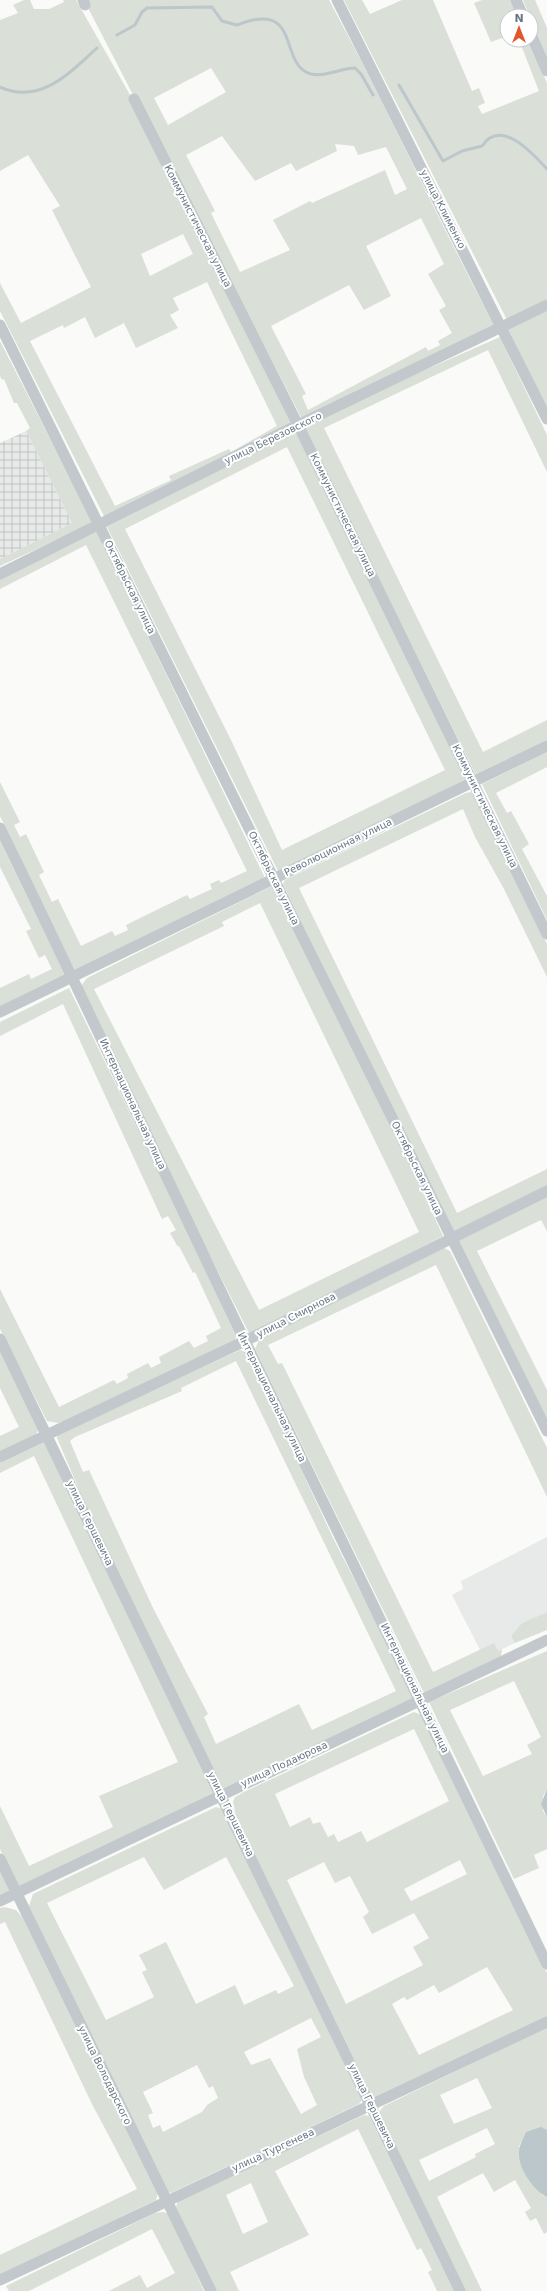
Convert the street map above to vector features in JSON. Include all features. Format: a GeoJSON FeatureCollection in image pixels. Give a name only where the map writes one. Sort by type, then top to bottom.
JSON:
{"type":"FeatureCollection","features":[{"type":"Feature","properties":{"kind":"street","name":"улица Клименко"},"geometry":{"type":"LineString","coordinates":[[337,0],[547,419]]}},
{"type":"Feature","properties":{"kind":"street"},"geometry":{"type":"LineString","coordinates":[[537,48],[547,71]]}},
{"type":"Feature","properties":{"kind":"street","name":"Коммунистическая улица"},"geometry":{"type":"LineString","coordinates":[[134,99],[298,425],[474,782],[547,934]]}},
{"type":"Feature","properties":{"kind":"street","name":"улица Березовского"},"geometry":{"type":"LineString","coordinates":[[0,574],[298,425],[547,305]]}},
{"type":"Feature","properties":{"kind":"street","name":"Октябрьская улица"},"geometry":{"type":"LineString","coordinates":[[0,325],[547,1431]]}},
{"type":"Feature","properties":{"kind":"street","name":"Революционная улица"},"geometry":{"type":"LineString","coordinates":[[0,1012],[547,746]]}},
{"type":"Feature","properties":{"kind":"street","name":"Интернациональная улица"},"geometry":{"type":"LineString","coordinates":[[0,828],[73,976],[245,1341],[421,1700],[547,1964]]}},
{"type":"Feature","properties":{"kind":"street","name":"улица Смирнова"},"geometry":{"type":"LineString","coordinates":[[0,1457],[245,1341],[547,1191]]}},
{"type":"Feature","properties":{"kind":"street","name":"улица Гершевича"},"geometry":{"type":"LineString","coordinates":[[0,1339],[371,2104],[460,2291]]}},
{"type":"Feature","properties":{"kind":"street","name":"улица Подаюрова"},"geometry":{"type":"LineString","coordinates":[[0,1902],[221,1794],[547,1640]]}},
{"type":"Feature","properties":{"kind":"street","name":"улица Володарского"},"geometry":{"type":"LineString","coordinates":[[0,1859],[166,2200],[212,2291]]}},
{"type":"Feature","properties":{"kind":"street","name":"улица Тургенева"},"geometry":{"type":"LineString","coordinates":[[0,2280],[166,2200],[547,2022]]}},
{"type":"Feature","properties":{"kind":"shaded area"},"geometry":{"type":"Polygon","coordinates":[[[24,0],[30,0],[34,9],[49,9],[64,2],[63,0],[76,0],[162,151],[84,0],[329,0],[494,325],[302,419],[170,164],[293,424],[105,518],[0,311],[0,283],[21,323],[91,287],[52,210],[60,206],[28,155],[0,171],[0,20],[18,13],[13,5],[24,0]],[[211,68],[154,98],[168,125],[226,92],[211,68]],[[222,136],[186,155],[215,211],[211,213],[240,272],[290,250],[273,220],[310,201],[312,203],[385,170],[395,195],[407,189],[386,147],[358,155],[354,146],[335,144],[337,151],[296,171],[291,163],[255,181],[222,136]],[[421,218],[366,246],[391,296],[364,310],[349,285],[271,326],[306,394],[302,396],[308,410],[426,347],[428,351],[440,345],[438,341],[452,333],[439,310],[446,306],[428,274],[444,264],[421,218]],[[183,234],[141,254],[150,276],[193,254],[183,234]],[[207,282],[173,298],[179,310],[170,315],[178,328],[136,348],[124,323],[95,338],[85,317],[64,328],[63,325],[30,341],[115,506],[171,480],[169,476],[229,449],[231,452],[277,426],[207,282]]]}},
{"type":"Feature","properties":{"kind":"shaded area"},"geometry":{"type":"Polygon","coordinates":[[[344,0],[362,0],[370,14],[402,0],[433,0],[472,91],[479,88],[485,103],[478,106],[482,114],[539,91],[522,48],[532,48],[547,83],[547,301],[507,320],[344,0]]]}},
{"type":"Feature","properties":{"kind":"shaded area"},"geometry":{"type":"Polygon","coordinates":[[[482,0],[511,0],[514,8],[499,8],[499,39],[491,42],[474,3],[482,0]]]}},
{"type":"Feature","properties":{"kind":"shaded area"},"geometry":{"type":"Polygon","coordinates":[[[523,0],[535,0],[538,8],[526,8],[523,0]]]}},
{"type":"Feature","properties":{"kind":"shaded area"},"geometry":{"type":"Polygon","coordinates":[[[539,9],[547,28],[547,58],[539,39],[539,9]]]}},
{"type":"Feature","properties":{"kind":"shaded area"},"geometry":{"type":"Polygon","coordinates":[[[547,308],[547,411],[508,329],[547,308]]]}},
{"type":"Feature","properties":{"kind":"shaded area"},"geometry":{"type":"Polygon","coordinates":[[[500,337],[547,435],[547,472],[488,350],[324,428],[483,752],[547,720],[547,740],[476,775],[304,428],[393,384],[500,337]]]}},
{"type":"Feature","properties":{"kind":"shaded area"},"geometry":{"type":"Polygon","coordinates":[[[0,341],[93,523],[0,566],[0,559],[72,523],[26,431],[30,428],[17,403],[14,403],[4,379],[2,380],[0,376],[0,341]]]}},
{"type":"Feature","properties":{"kind":"shaded area"},"geometry":{"type":"Polygon","coordinates":[[[26,431],[72,523],[0,559],[0,443],[26,431]]]}},
{"type":"Feature","properties":{"kind":"shaded area"},"geometry":{"type":"Polygon","coordinates":[[[292,433],[296,433],[466,779],[396,815],[278,871],[107,527],[292,433]],[[287,447],[125,529],[231,740],[282,850],[445,770],[287,447]]]}},
{"type":"Feature","properties":{"kind":"shaded area"},"geometry":{"type":"Polygon","coordinates":[[[97,532],[264,876],[263,879],[75,971],[0,816],[0,782],[20,822],[14,825],[20,837],[26,834],[44,872],[39,875],[52,902],[58,899],[81,946],[112,931],[115,936],[128,930],[126,925],[187,895],[190,899],[212,889],[210,884],[219,880],[221,883],[247,871],[86,545],[0,589],[0,579],[97,532]]]}},
{"type":"Feature","properties":{"kind":"shaded area"},"geometry":{"type":"Polygon","coordinates":[[[547,752],[547,767],[496,793],[507,813],[511,811],[529,844],[522,849],[547,896],[547,920],[482,784],[547,752]]]}},
{"type":"Feature","properties":{"kind":"shaded area"},"geometry":{"type":"Polygon","coordinates":[[[471,792],[476,797],[547,944],[547,977],[504,889],[475,837],[463,809],[299,888],[457,1213],[547,1169],[547,1188],[453,1233],[283,884],[285,880],[466,793],[471,792]]]}},
{"type":"Feature","properties":{"kind":"shaded area"},"geometry":{"type":"Polygon","coordinates":[[[0,841],[66,976],[0,1008],[0,988],[29,974],[31,979],[52,969],[45,955],[39,958],[26,931],[31,929],[0,867],[0,841]]]}},
{"type":"Feature","properties":{"kind":"shaded area"},"geometry":{"type":"Polygon","coordinates":[[[272,886],[397,1137],[443,1236],[250,1335],[129,1095],[81,986],[87,978],[272,886]],[[260,903],[222,922],[224,926],[94,989],[259,1310],[419,1232],[260,903]]]}},
{"type":"Feature","properties":{"kind":"shaded area"},"geometry":{"type":"Polygon","coordinates":[[[69,988],[237,1333],[235,1341],[58,1423],[47,1421],[0,1329],[0,1289],[59,1407],[114,1380],[117,1384],[128,1378],[127,1374],[148,1363],[151,1368],[161,1363],[159,1357],[189,1341],[194,1348],[208,1341],[206,1336],[221,1328],[195,1272],[193,1273],[179,1246],[178,1247],[170,1233],[176,1230],[168,1216],[162,1219],[63,1004],[0,1036],[0,1022],[69,988]]]}},
{"type":"Feature","properties":{"kind":"shaded area"},"geometry":{"type":"Polygon","coordinates":[[[547,1196],[547,1231],[541,1220],[477,1251],[547,1390],[547,1422],[456,1239],[547,1196]]]}},
{"type":"Feature","properties":{"kind":"shaded area"},"geometry":{"type":"Polygon","coordinates":[[[442,1247],[450,1251],[547,1448],[547,1497],[436,1265],[268,1345],[278,1364],[282,1363],[433,1672],[494,1643],[498,1651],[502,1649],[501,1656],[424,1693],[255,1349],[259,1340],[442,1247]]]}},
{"type":"Feature","properties":{"kind":"shaded area"},"geometry":{"type":"Polygon","coordinates":[[[0,1347],[39,1429],[34,1437],[0,1453],[0,1436],[19,1427],[0,1388],[0,1347]]]}},
{"type":"Feature","properties":{"kind":"shaded area"},"geometry":{"type":"Polygon","coordinates":[[[240,1350],[247,1353],[333,1538],[415,1698],[224,1788],[221,1786],[84,1501],[57,1438],[58,1434],[240,1350]],[[236,1361],[181,1388],[182,1391],[75,1437],[70,1441],[83,1472],[89,1470],[154,1610],[208,1714],[204,1717],[216,1744],[299,1704],[312,1730],[396,1691],[236,1361]]]}},
{"type":"Feature","properties":{"kind":"shaded area"},"geometry":{"type":"Polygon","coordinates":[[[45,1442],[214,1793],[211,1796],[18,1888],[0,1849],[0,1806],[29,1866],[113,1827],[99,1796],[178,1762],[34,1456],[0,1473],[0,1463],[45,1442]]]}},
{"type":"Feature","properties":{"kind":"shaded area"},"geometry":{"type":"Polygon","coordinates":[[[547,1537],[547,1612],[522,1623],[511,1636],[515,1643],[498,1651],[494,1644],[480,1650],[452,1595],[463,1589],[461,1581],[547,1537]]]}},
{"type":"Feature","properties":{"kind":"shaded area"},"geometry":{"type":"Polygon","coordinates":[[[547,1612],[547,1630],[515,1643],[511,1636],[522,1623],[547,1612]]]}},
{"type":"Feature","properties":{"kind":"shaded area"},"geometry":{"type":"Polygon","coordinates":[[[547,1651],[547,1789],[543,1796],[543,1811],[547,1817],[547,1849],[534,1855],[539,1868],[514,1879],[429,1702],[547,1651]],[[514,1681],[450,1710],[483,1776],[532,1754],[527,1745],[541,1737],[514,1681]]]}},
{"type":"Feature","properties":{"kind":"shaded area"},"geometry":{"type":"Polygon","coordinates":[[[414,1712],[424,1716],[547,1973],[547,2017],[373,2098],[236,1815],[233,1802],[235,1797],[414,1712]],[[414,1729],[275,1794],[290,1827],[310,1817],[313,1824],[320,1822],[328,1837],[334,1834],[338,1842],[361,1831],[367,1842],[449,1801],[414,1729]],[[460,1860],[404,1889],[411,1901],[467,1874],[460,1860]],[[324,1862],[287,1880],[346,2004],[423,1965],[413,1947],[429,1938],[414,1913],[372,1934],[363,1917],[369,1912],[350,1876],[335,1883],[324,1862]],[[487,1967],[439,1993],[434,1985],[407,2000],[404,1997],[392,2004],[419,2055],[513,2010],[487,1967]]]}},
{"type":"Feature","properties":{"kind":"shaded area"},"geometry":{"type":"Polygon","coordinates":[[[547,1789],[547,1817],[541,1804],[547,1789]]]}},
{"type":"Feature","properties":{"kind":"shaded area"},"geometry":{"type":"Polygon","coordinates":[[[216,1807],[222,1809],[362,2100],[359,2104],[171,2193],[168,2192],[29,1906],[33,1894],[216,1807]],[[144,1857],[47,1903],[106,2020],[154,1997],[142,1972],[147,1970],[139,1955],[166,1942],[196,2004],[235,1985],[244,2005],[276,1990],[278,1994],[294,1986],[226,1857],[164,1890],[144,1857]],[[311,2018],[244,2052],[251,2065],[270,2058],[301,2114],[317,2105],[304,2077],[297,2049],[321,2037],[311,2018]],[[197,2065],[143,2092],[153,2113],[148,2115],[153,2128],[160,2125],[163,2132],[202,2112],[207,2105],[218,2098],[213,2086],[209,2088],[197,2065]]]}},
{"type":"Feature","properties":{"kind":"shaded area"},"geometry":{"type":"Polygon","coordinates":[[[0,1869],[11,1891],[0,1897],[0,1869]]]}},
{"type":"Feature","properties":{"kind":"shaded area"},"geometry":{"type":"Polygon","coordinates":[[[5,1907],[16,1910],[22,1917],[158,2193],[156,2200],[0,2275],[0,2255],[137,2189],[92,2104],[5,1922],[0,1924],[0,1908],[5,1907]]]}},
{"type":"Feature","properties":{"kind":"shaded area"},"geometry":{"type":"Polygon","coordinates":[[[547,2027],[547,2130],[526,2132],[519,2146],[542,2195],[547,2197],[547,2232],[544,2234],[536,2218],[530,2221],[525,2212],[531,2208],[515,2180],[494,2192],[483,2173],[437,2197],[482,2291],[463,2291],[379,2112],[384,2106],[547,2027]],[[477,2078],[440,2095],[454,2124],[492,2108],[477,2078]],[[487,2128],[419,2160],[429,2181],[476,2157],[475,2154],[495,2144],[487,2128]]]}},
{"type":"Feature","properties":{"kind":"shaded area"},"geometry":{"type":"Polygon","coordinates":[[[364,2115],[369,2116],[454,2291],[437,2291],[428,2272],[432,2270],[421,2248],[417,2250],[358,2129],[275,2171],[309,2235],[230,2272],[239,2291],[214,2291],[176,2207],[178,2201],[364,2115]],[[251,2183],[226,2195],[243,2234],[268,2222],[251,2183]]]}},
{"type":"Feature","properties":{"kind":"shaded area"},"geometry":{"type":"Polygon","coordinates":[[[541,2127],[547,2130],[547,2197],[537,2190],[532,2184],[524,2172],[519,2159],[521,2142],[526,2132],[541,2127]]]}},
{"type":"Feature","properties":{"kind":"shaded area"},"geometry":{"type":"Polygon","coordinates":[[[163,2212],[169,2214],[204,2291],[109,2291],[140,2275],[147,2288],[175,2273],[152,2229],[29,2291],[9,2291],[6,2286],[155,2213],[163,2212]]]}},
{"type":"Feature","properties":{"kind":"waterway"},"geometry":{"type":"LineString","coordinates":[[117,35],[135,25],[142,12],[147,8],[212,7],[222,21],[237,25],[257,19],[270,20],[279,25],[285,34],[298,65],[306,72],[317,75],[355,68],[361,74],[373,95]]}},
{"type":"Feature","properties":{"kind":"waterway"},"geometry":{"type":"LineString","coordinates":[[0,87],[15,92],[29,92],[41,89],[53,84],[65,76],[97,48]]}},
{"type":"Feature","properties":{"kind":"waterway"},"geometry":{"type":"LineString","coordinates":[[399,85],[443,161],[462,151],[482,146],[490,138],[498,135],[507,137],[525,147],[547,169]]}}]}
